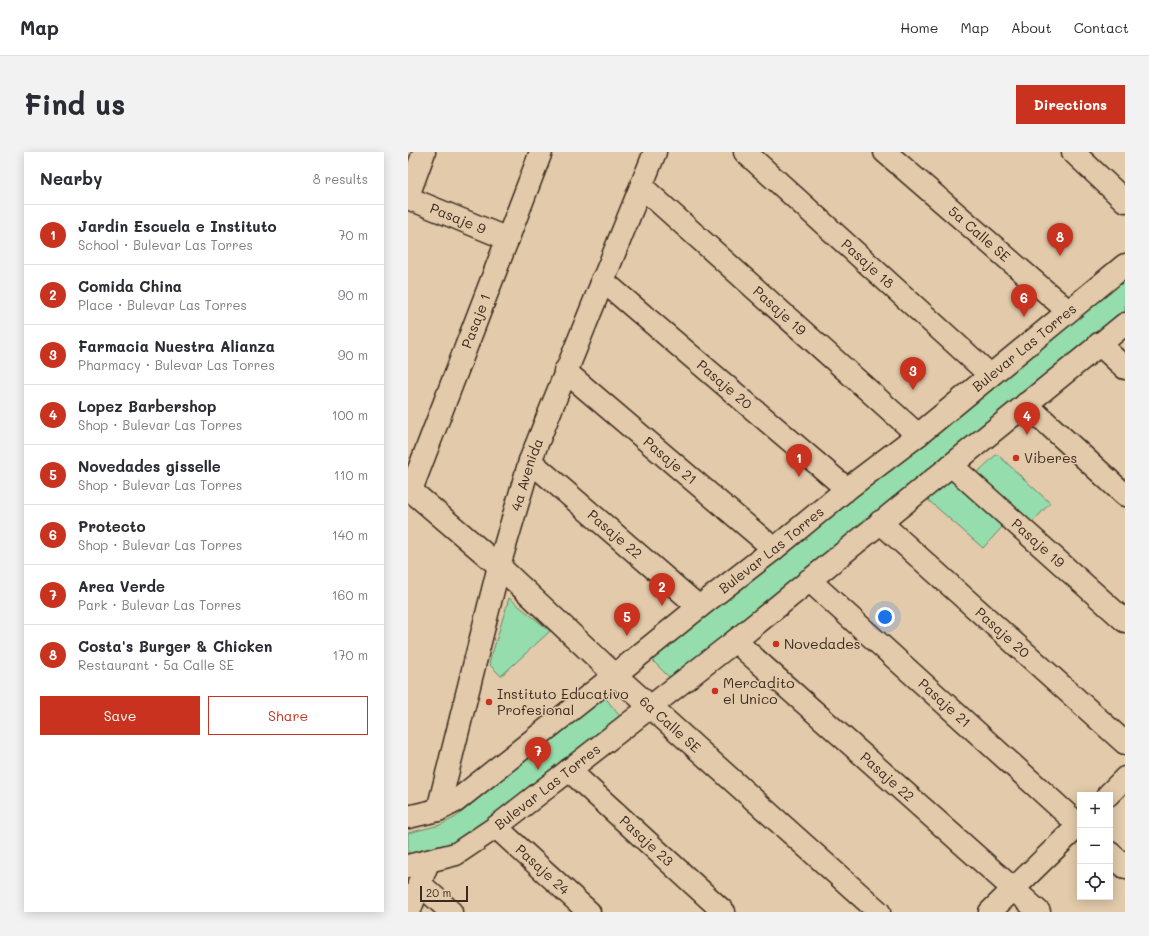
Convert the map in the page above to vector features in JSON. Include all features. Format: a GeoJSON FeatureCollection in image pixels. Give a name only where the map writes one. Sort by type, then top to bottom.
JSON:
{"type":"FeatureCollection","features":[{"type":"Feature","properties":{"kind":"street"},"geometry":{"type":"LineString","coordinates":[[408,197],[424,152]]}},
{"type":"Feature","properties":{"kind":"street","name":"Pasaje 1"},"geometry":{"type":"LineString","coordinates":[[411,494],[541,152]]}},
{"type":"Feature","properties":{"kind":"street","name":"4a Avenida"},"geometry":{"type":"LineString","coordinates":[[438,810],[499,566],[530,461],[565,371],[642,187],[655,152]]}},
{"type":"Feature","properties":{"kind":"street","name":"Pasaje 18"},"geometry":{"type":"LineString","coordinates":[[745,152],[990,375]]}},
{"type":"Feature","properties":{"kind":"street"},"geometry":{"type":"LineString","coordinates":[[1073,152],[1125,201]]}},
{"type":"Feature","properties":{"kind":"street","name":"5a Calle SE"},"geometry":{"type":"LineString","coordinates":[[890,154],[1068,311]]}},
{"type":"Feature","properties":{"kind":"street","name":"Pasaje 19"},"geometry":{"type":"LineString","coordinates":[[642,187],[918,436]]}},
{"type":"Feature","properties":{"kind":"street","name":"Pasaje 9"},"geometry":{"type":"LineString","coordinates":[[408,197],[508,239]]}},
{"type":"Feature","properties":{"kind":"street","name":"Bulevar Las Torres"},"geometry":{"type":"LineString","coordinates":[[408,817],[438,810],[456,801],[774,549],[847,489],[918,436],[1125,265]]}},
{"type":"Feature","properties":{"kind":"street","name":"Pasaje 20"},"geometry":{"type":"LineString","coordinates":[[602,280],[847,489]]}},
{"type":"Feature","properties":{"kind":"street","name":"Bulevar Las Torres"},"geometry":{"type":"LineString","coordinates":[[418,870],[456,854],[496,827],[735,641],[1125,324]]}},
{"type":"Feature","properties":{"kind":"street"},"geometry":{"type":"LineString","coordinates":[[1099,344],[1125,368]]}},
{"type":"Feature","properties":{"kind":"street","name":"Pasaje 21"},"geometry":{"type":"LineString","coordinates":[[565,371],[774,549]]}},
{"type":"Feature","properties":{"kind":"street"},"geometry":{"type":"LineString","coordinates":[[1026,404],[1125,495]]}},
{"type":"Feature","properties":{"kind":"street","name":"Pasaje 22"},"geometry":{"type":"LineString","coordinates":[[530,461],[699,607]]}},
{"type":"Feature","properties":{"kind":"street","name":"Pasaje 19"},"geometry":{"type":"LineString","coordinates":[[951,465],[1125,621]]}},
{"type":"Feature","properties":{"kind":"street","name":"6a Calle SE"},"geometry":{"type":"LineString","coordinates":[[411,494],[499,566],[615,675],[879,912]]}},
{"type":"Feature","properties":{"kind":"street","name":"Pasaje 20"},"geometry":{"type":"LineString","coordinates":[[880,522],[1125,743]]}},
{"type":"Feature","properties":{"kind":"street","name":"Pasaje 21"},"geometry":{"type":"LineString","coordinates":[[809,580],[1077,822]]}},
{"type":"Feature","properties":{"kind":"street","name":"Pasaje 22"},"geometry":{"type":"LineString","coordinates":[[735,641],[1039,912]]}},
{"type":"Feature","properties":{"kind":"street","name":"Pasaje 23"},"geometry":{"type":"LineString","coordinates":[[569,770],[724,912]]}},
{"type":"Feature","properties":{"kind":"street"},"geometry":{"type":"LineString","coordinates":[[1111,792],[1125,778]]}},
{"type":"Feature","properties":{"kind":"street","name":"Pasaje 24"},"geometry":{"type":"LineString","coordinates":[[496,827],[589,912]]}},
{"type":"Feature","properties":{"kind":"street"},"geometry":{"type":"LineString","coordinates":[[990,912],[1077,828]]}},
{"type":"Feature","properties":{"kind":"street"},"geometry":{"type":"LineString","coordinates":[[1113,856],[1125,867]]}},
{"type":"Feature","properties":{"kind":"street"},"geometry":{"type":"LineString","coordinates":[[409,912],[418,870]]}},
{"type":"Feature","properties":{"kind":"street"},"geometry":{"type":"LineString","coordinates":[[418,870],[451,912]]}},
{"type":"Feature","properties":{"kind":"green space"},"geometry":{"type":"Polygon","coordinates":[[[1125,277],[1125,312],[670,678],[652,660],[1125,277]]]}},
{"type":"Feature","properties":{"kind":"green space"},"geometry":{"type":"Polygon","coordinates":[[[997,454],[1050,503],[1028,527],[1014,514],[983,548],[927,499],[952,471],[966,483],[997,454]]]}},
{"type":"Feature","properties":{"kind":"green space"},"geometry":{"type":"Polygon","coordinates":[[[509,598],[550,631],[501,676],[489,664],[509,598]]]}},
{"type":"Feature","properties":{"kind":"green space"},"geometry":{"type":"Polygon","coordinates":[[[604,696],[625,723],[456,844],[408,856],[408,833],[440,825],[456,817],[604,696]]]}},
{"type":"Feature","properties":{"kind":"place","name":"Costa's Burger & Chicken"},"geometry":{"type":"Point","coordinates":[1060,256]}},
{"type":"Feature","properties":{"kind":"place","name":"Protecto"},"geometry":{"type":"Point","coordinates":[1024,317]}},
{"type":"Feature","properties":{"kind":"place","name":"Farmacia Nuestra Alianza"},"geometry":{"type":"Point","coordinates":[913,390]}},
{"type":"Feature","properties":{"kind":"place","name":"Lopez Barbershop"},"geometry":{"type":"Point","coordinates":[1027,435]}},
{"type":"Feature","properties":{"kind":"place","name":"Viberes"},"geometry":{"type":"Point","coordinates":[1016,458]}},
{"type":"Feature","properties":{"kind":"place","name":"Jardin Escuela e Instituto"},"geometry":{"type":"Point","coordinates":[799,477]}},
{"type":"Feature","properties":{"kind":"place","name":"Comida China"},"geometry":{"type":"Point","coordinates":[662,606]}},
{"type":"Feature","properties":{"kind":"place","name":"Novedades gisselle"},"geometry":{"type":"Point","coordinates":[627,636]}},
{"type":"Feature","properties":{"kind":"place","name":"Novedades"},"geometry":{"type":"Point","coordinates":[776,644]}},
{"type":"Feature","properties":{"kind":"place","name":"Mercadito el Unico"},"geometry":{"type":"Point","coordinates":[715,691]}},
{"type":"Feature","properties":{"kind":"place","name":"Instituto Educativo Profesional"},"geometry":{"type":"Point","coordinates":[489,702]}},
{"type":"Feature","properties":{"kind":"place","name":"Area Verde"},"geometry":{"type":"Point","coordinates":[538,770]}}]}
